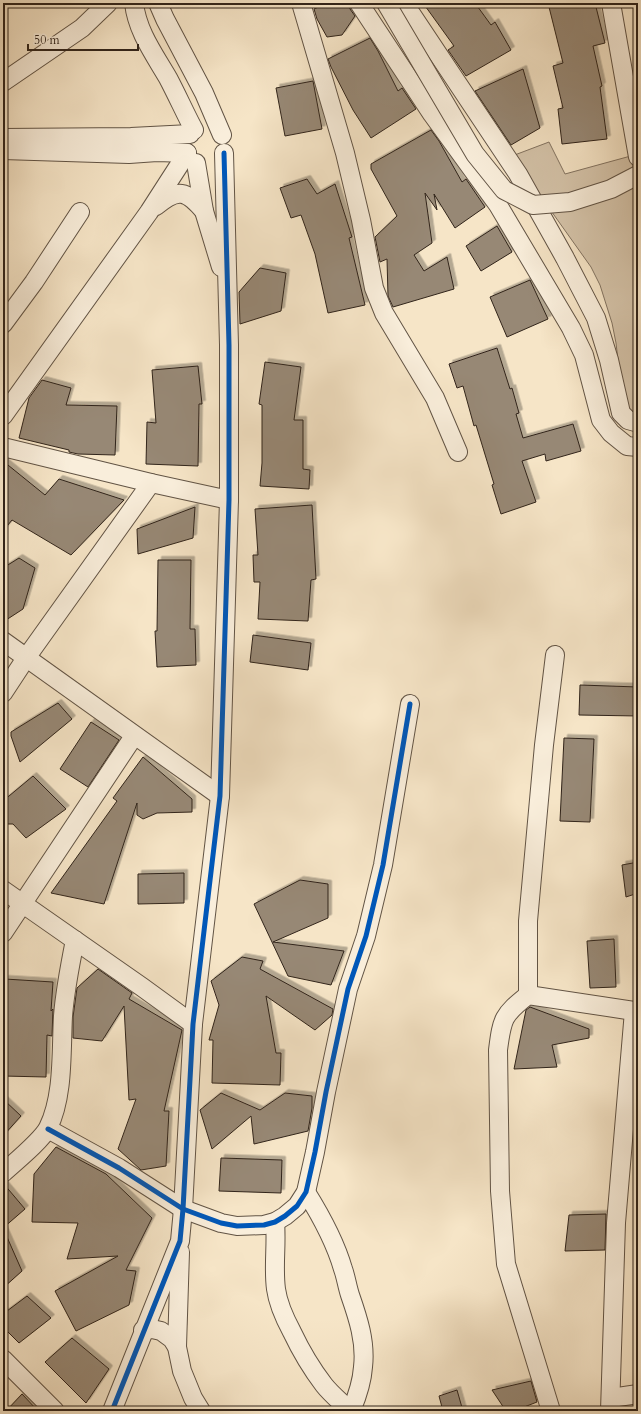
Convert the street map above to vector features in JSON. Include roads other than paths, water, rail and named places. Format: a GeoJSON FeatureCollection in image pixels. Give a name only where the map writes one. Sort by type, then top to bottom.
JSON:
{"type":"FeatureCollection","features":[{"type":"Feature","properties":{"kind":"street"},"geometry":{"type":"LineString","coordinates":[[3,82],[82,28],[108,3]]}},
{"type":"Feature","properties":{"kind":"street"},"geometry":{"type":"LineString","coordinates":[[134,3],[140,29],[169,80],[192,132],[186,147],[192,158],[204,211],[228,290]]}},
{"type":"Feature","properties":{"kind":"street"},"geometry":{"type":"LineString","coordinates":[[158,3],[198,80],[225,141],[224,153],[228,290],[228,500],[220,796],[193,1024],[180,1242],[178,1347],[182,1371],[193,1398],[201,1411]]}},
{"type":"Feature","properties":{"kind":"street"},"geometry":{"type":"LineString","coordinates":[[301,3],[344,152],[361,220],[374,288],[384,313],[435,398],[458,452]]}},
{"type":"Feature","properties":{"kind":"street"},"geometry":{"type":"LineString","coordinates":[[359,3],[432,114],[498,205],[571,328],[584,355],[601,420],[612,433],[627,446],[638,447]]}},
{"type":"Feature","properties":{"kind":"street"},"geometry":{"type":"LineString","coordinates":[[386,3],[475,154],[504,190],[532,205],[570,202],[611,189],[638,176]]}},
{"type":"Feature","properties":{"kind":"street"},"geometry":{"type":"LineString","coordinates":[[404,3],[518,174],[565,258],[596,318],[609,360],[621,414],[628,420],[635,422],[638,421]]}},
{"type":"Feature","properties":{"kind":"street"},"geometry":{"type":"LineString","coordinates":[[612,3],[638,158]]}},
{"type":"Feature","properties":{"kind":"street"},"geometry":{"type":"LineString","coordinates":[[3,138],[131,137],[192,132],[206,126],[218,130],[222,135]]}},
{"type":"Feature","properties":{"kind":"street"},"geometry":{"type":"LineString","coordinates":[[3,150],[129,154],[157,152],[192,158],[202,165],[215,163],[224,153]]}},
{"type":"Feature","properties":{"kind":"street"},"geometry":{"type":"LineString","coordinates":[[149,212],[167,167],[165,159],[157,152]]}},
{"type":"Feature","properties":{"kind":"street"},"geometry":{"type":"LineString","coordinates":[[3,416],[149,212],[192,158]]}},
{"type":"Feature","properties":{"kind":"street"},"geometry":{"type":"LineString","coordinates":[[149,212],[168,197],[176,194],[183,194],[193,199],[204,211]]}},
{"type":"Feature","properties":{"kind":"street"},"geometry":{"type":"LineString","coordinates":[[3,324],[34,282],[80,212]]}},
{"type":"Feature","properties":{"kind":"street"},"geometry":{"type":"LineString","coordinates":[[3,447],[228,500]]}},
{"type":"Feature","properties":{"kind":"street"},"geometry":{"type":"LineString","coordinates":[[3,693],[26,658],[151,483]]}},
{"type":"Feature","properties":{"kind":"street"},"geometry":{"type":"LineString","coordinates":[[3,641],[220,796]]}},
{"type":"Feature","properties":{"kind":"street"},"geometry":{"type":"LineString","coordinates":[[528,995],[528,921],[544,746],[555,655]]}},
{"type":"Feature","properties":{"kind":"street"},"geometry":{"type":"LineString","coordinates":[[48,1129],[119,1168],[183,1209],[208,1219],[237,1226],[252,1226],[275,1222],[285,1216],[296,1206],[306,1192],[348,989],[366,936],[383,865],[410,704]]}},
{"type":"Feature","properties":{"kind":"street"},"geometry":{"type":"LineString","coordinates":[[3,933],[134,736]]}},
{"type":"Feature","properties":{"kind":"street"},"geometry":{"type":"LineString","coordinates":[[3,890],[193,1024]]}},
{"type":"Feature","properties":{"kind":"street"},"geometry":{"type":"LineString","coordinates":[[3,1173],[48,1129],[53,1114],[62,1057],[63,1015],[75,940]]}},
{"type":"Feature","properties":{"kind":"street"},"geometry":{"type":"LineString","coordinates":[[551,1411],[506,1264],[500,1191],[498,1050],[500,1034],[503,1021],[510,1010],[528,995],[636,1011],[616,1223],[610,1404],[638,1394]]}},
{"type":"Feature","properties":{"kind":"street"},"geometry":{"type":"LineString","coordinates":[[275,1222],[276,1248],[274,1274],[276,1290],[284,1318],[307,1362],[314,1372],[325,1386],[350,1411],[358,1393],[364,1367],[359,1322],[336,1249],[327,1228],[306,1192]]}},
{"type":"Feature","properties":{"kind":"street"},"geometry":{"type":"LineString","coordinates":[[112,1411],[143,1330],[180,1242]]}},
{"type":"Feature","properties":{"kind":"street"},"geometry":{"type":"LineString","coordinates":[[143,1330],[152,1329],[161,1331],[172,1339],[178,1347]]}},
{"type":"Feature","properties":{"kind":"street"},"geometry":{"type":"LineString","coordinates":[[3,1359],[55,1411]]}}]}
